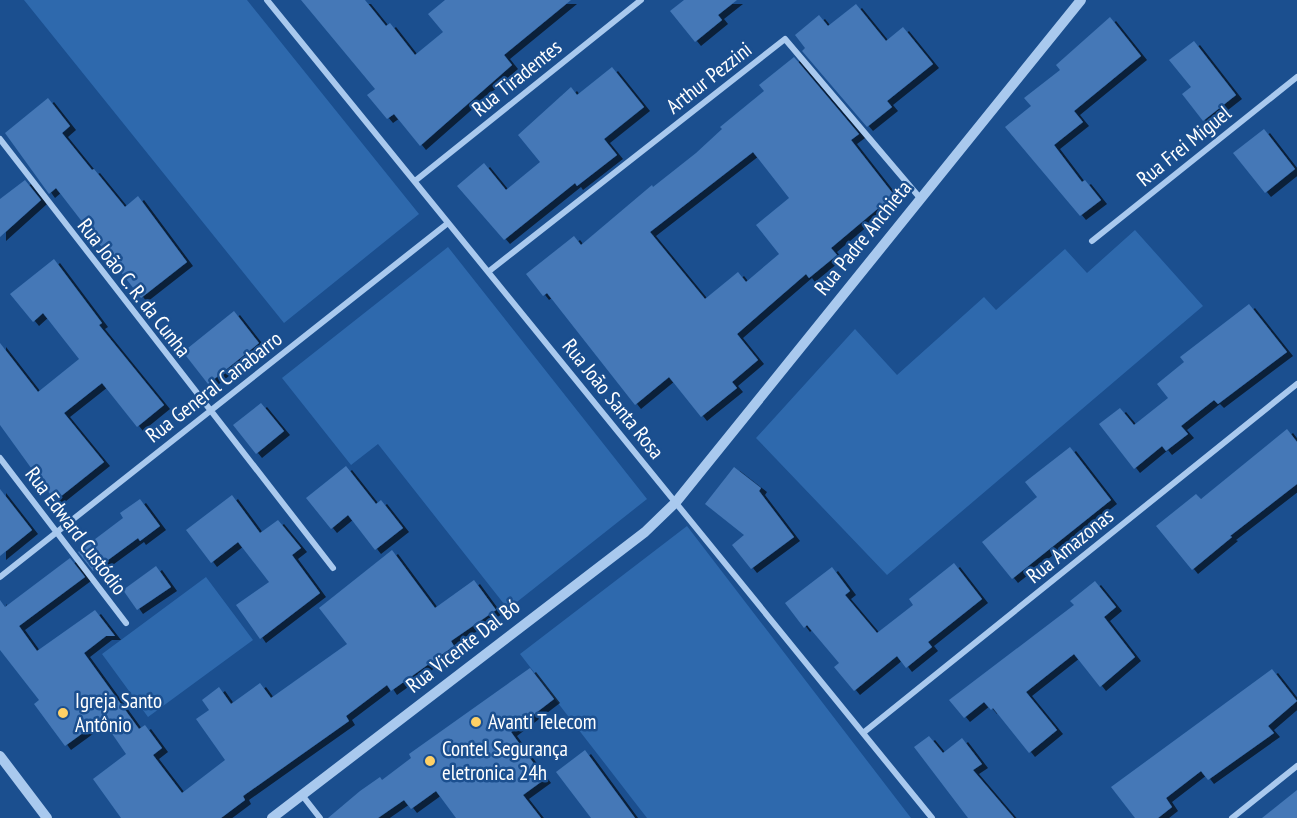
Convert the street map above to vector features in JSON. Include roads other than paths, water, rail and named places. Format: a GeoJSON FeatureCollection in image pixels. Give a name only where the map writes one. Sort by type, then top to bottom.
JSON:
{"type":"FeatureCollection","features":[{"type":"Feature","properties":{"kind":"street","name":"Rua João Santa Rosa"},"geometry":{"type":"LineString","coordinates":[[267,0],[932,818]]}},
{"type":"Feature","properties":{"kind":"street","name":"Rua Tiradentes"},"geometry":{"type":"LineString","coordinates":[[415,181],[641,0]]}},
{"type":"Feature","properties":{"kind":"street","name":"Rua Padre Anchieta"},"geometry":{"type":"LineString","coordinates":[[676,502],[1081,0]]}},
{"type":"Feature","properties":{"kind":"street","name":"Arthur Pezzini"},"geometry":{"type":"LineString","coordinates":[[488,272],[785,39],[920,198]]}},
{"type":"Feature","properties":{"kind":"street","name":"Rua Frei Miguel"},"geometry":{"type":"LineString","coordinates":[[1092,241],[1297,77]]}},
{"type":"Feature","properties":{"kind":"street","name":"Rua João C. R. da Cunha"},"geometry":{"type":"LineString","coordinates":[[0,139],[333,568]]}},
{"type":"Feature","properties":{"kind":"street","name":"Rua General Canabarro"},"geometry":{"type":"LineString","coordinates":[[0,577],[448,223]]}},
{"type":"Feature","properties":{"kind":"street","name":"Rua Amazonas"},"geometry":{"type":"LineString","coordinates":[[863,733],[1297,384]]}},
{"type":"Feature","properties":{"kind":"street","name":"Rua Edward Custódio"},"geometry":{"type":"LineString","coordinates":[[0,458],[126,623]]}},
{"type":"Feature","properties":{"kind":"street","name":"Rua Vicente Dal Bó"},"geometry":{"type":"LineString","coordinates":[[272,818],[645,532],[676,502]]}},
{"type":"Feature","properties":{"kind":"street"},"geometry":{"type":"LineString","coordinates":[[0,756],[47,818]]}},
{"type":"Feature","properties":{"kind":"street"},"geometry":{"type":"LineString","coordinates":[[1232,818],[1297,766]]}},
{"type":"Feature","properties":{"kind":"street"},"geometry":{"type":"LineString","coordinates":[[302,795],[320,818]]}},
{"type":"Feature","properties":{"kind":"place","name":"Igreja Santo Antônio"},"geometry":{"type":"Point","coordinates":[63,713]}},
{"type":"Feature","properties":{"kind":"place","name":"Avanti Telecom"},"geometry":{"type":"Point","coordinates":[476,722]}},
{"type":"Feature","properties":{"kind":"place","name":"Contel Segurança eletronica 24h"},"geometry":{"type":"Point","coordinates":[430,761]}}]}
